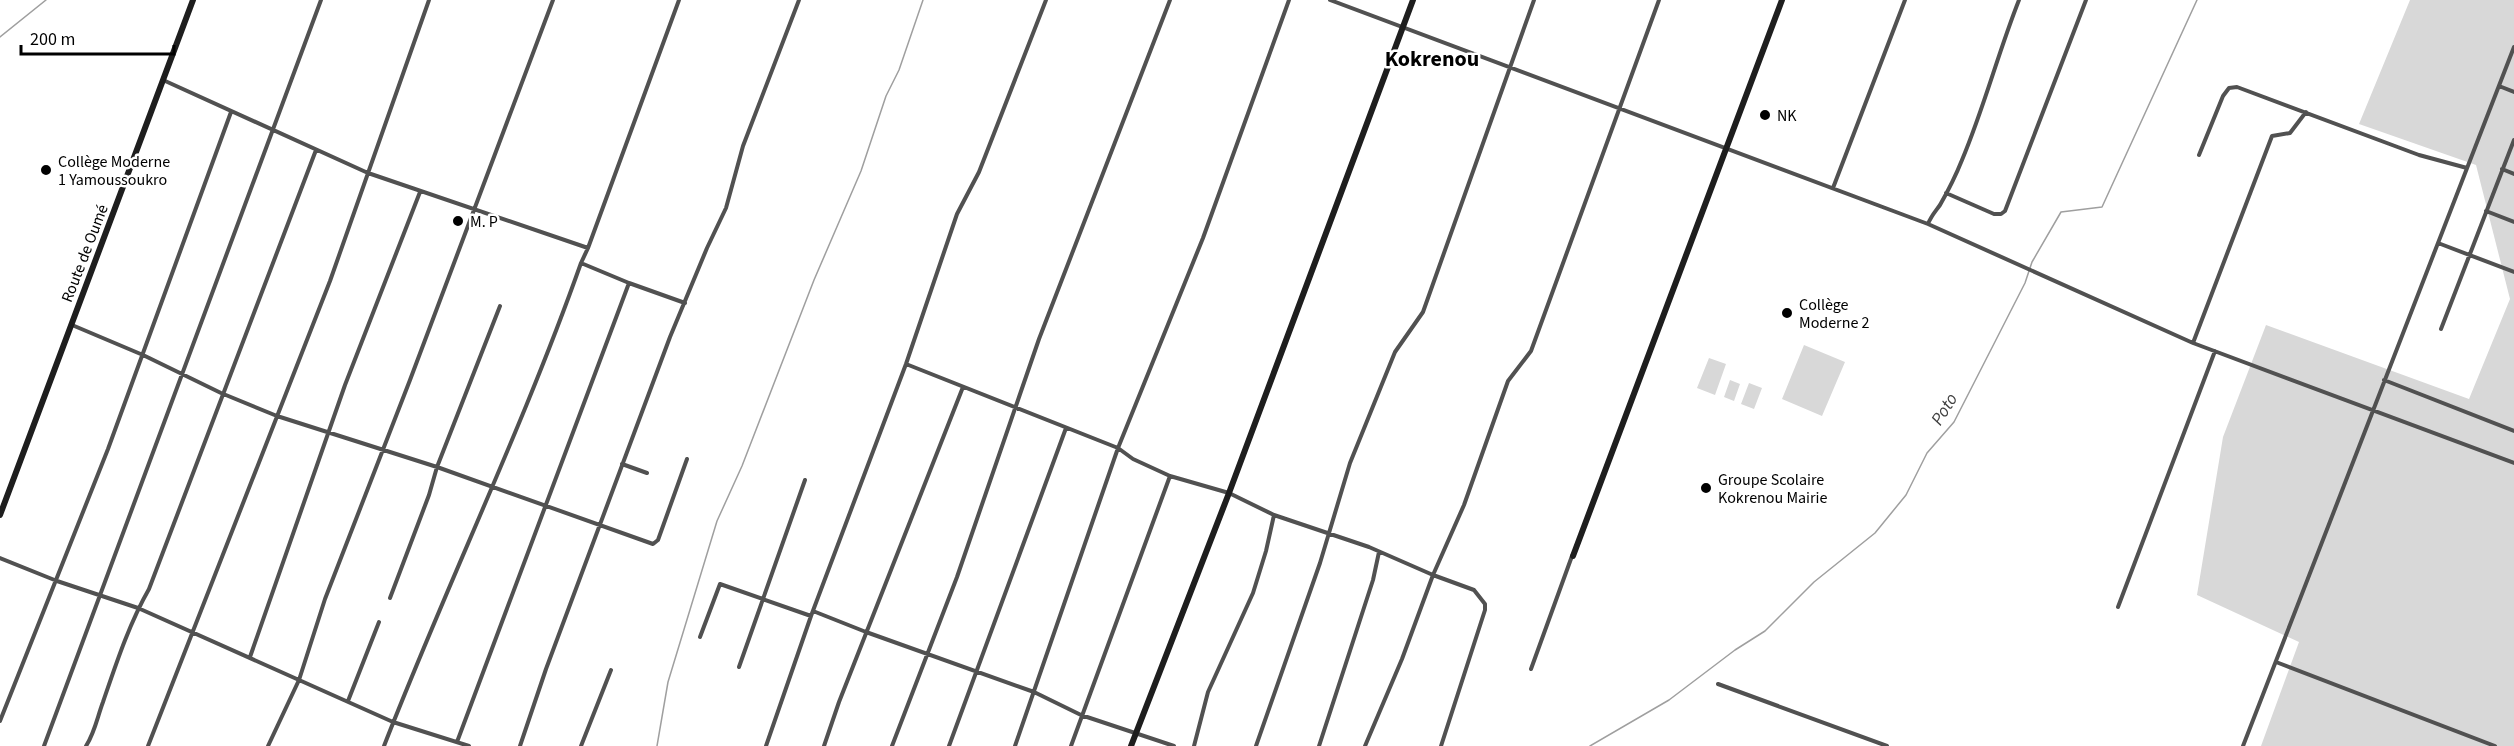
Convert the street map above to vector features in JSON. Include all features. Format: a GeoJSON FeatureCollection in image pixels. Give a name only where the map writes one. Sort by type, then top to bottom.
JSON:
{"type":"FeatureCollection","features":[{"type":"Feature","properties":{"kind":"street","name":"Route de Oumé"},"geometry":{"type":"LineString","coordinates":[[0,515],[193,0]]}},
{"type":"Feature","properties":{"kind":"street"},"geometry":{"type":"LineString","coordinates":[[44,746],[321,0]]}},
{"type":"Feature","properties":{"kind":"street"},"geometry":{"type":"LineString","coordinates":[[148,746],[330,281],[429,0]]}},
{"type":"Feature","properties":{"kind":"street"},"geometry":{"type":"LineString","coordinates":[[268,746],[299,680],[325,599],[553,0]]}},
{"type":"Feature","properties":{"kind":"street"},"geometry":{"type":"LineString","coordinates":[[384,746],[493,488],[561,319],[679,0]]}},
{"type":"Feature","properties":{"kind":"street"},"geometry":{"type":"LineString","coordinates":[[520,746],[622,464],[707,248],[726,208],[743,146],[799,0]]}},
{"type":"Feature","properties":{"kind":"street"},"geometry":{"type":"LineString","coordinates":[[766,746],[811,616],[906,364],[957,214],[979,172],[1046,0]]}},
{"type":"Feature","properties":{"kind":"street"},"geometry":{"type":"LineString","coordinates":[[892,746],[1017,408],[1039,339],[1170,0]]}},
{"type":"Feature","properties":{"kind":"street"},"geometry":{"type":"LineString","coordinates":[[1015,746],[1118,448],[1203,238],[1289,0]]}},
{"type":"Feature","properties":{"kind":"street"},"geometry":{"type":"LineString","coordinates":[[1330,0],[1928,224],[2193,343],[2514,463]]}},
{"type":"Feature","properties":{"kind":"street"},"geometry":{"type":"LineString","coordinates":[[1131,746],[1229,493],[1413,0]]}},
{"type":"Feature","properties":{"kind":"street"},"geometry":{"type":"LineString","coordinates":[[1256,746],[1320,563],[1350,463],[1395,351],[1423,312],[1508,67],[1534,0]]}},
{"type":"Feature","properties":{"kind":"street"},"geometry":{"type":"LineString","coordinates":[[1365,746],[1402,659],[1433,575],[1464,506],[1508,381],[1531,351],[1659,0]]}},
{"type":"Feature","properties":{"kind":"street"},"geometry":{"type":"LineString","coordinates":[[1532,669],[1782,0]]}},
{"type":"Feature","properties":{"kind":"street"},"geometry":{"type":"LineString","coordinates":[[1833,188],[1905,0]]}},
{"type":"Feature","properties":{"kind":"street"},"geometry":{"type":"LineString","coordinates":[[1928,224],[1946,193],[1985,104],[2000,49],[2019,0]]}},
{"type":"Feature","properties":{"kind":"street"},"geometry":{"type":"LineString","coordinates":[[1946,193],[1994,214],[2001,214],[2005,211],[2086,0]]}},
{"type":"Feature","properties":{"kind":"street"},"geometry":{"type":"LineString","coordinates":[[2243,746],[2514,46]]}},
{"type":"Feature","properties":{"kind":"street"},"geometry":{"type":"LineString","coordinates":[[163,80],[368,173],[588,248]]}},
{"type":"Feature","properties":{"kind":"street"},"geometry":{"type":"LineString","coordinates":[[2499,86],[2514,92]]}},
{"type":"Feature","properties":{"kind":"street"},"geometry":{"type":"LineString","coordinates":[[2199,155],[2223,96],[2229,88],[2236,87],[2419,155],[2467,168]]}},
{"type":"Feature","properties":{"kind":"street"},"geometry":{"type":"LineString","coordinates":[[0,721],[57,581],[143,355],[231,112]]}},
{"type":"Feature","properties":{"kind":"street"},"geometry":{"type":"LineString","coordinates":[[2193,343],[2272,136],[2290,133],[2306,112]]}},
{"type":"Feature","properties":{"kind":"street"},"geometry":{"type":"LineString","coordinates":[[2441,329],[2514,140]]}},
{"type":"Feature","properties":{"kind":"street"},"geometry":{"type":"LineString","coordinates":[[86,746],[96,727],[101,705],[138,608],[149,589],[316,150]]}},
{"type":"Feature","properties":{"kind":"street"},"geometry":{"type":"LineString","coordinates":[[2502,169],[2514,174]]}},
{"type":"Feature","properties":{"kind":"street"},"geometry":{"type":"LineString","coordinates":[[250,657],[328,433],[420,192]]}},
{"type":"Feature","properties":{"kind":"street"},"geometry":{"type":"LineString","coordinates":[[2486,211],[2514,222]]}},
{"type":"Feature","properties":{"kind":"street"},"geometry":{"type":"LineString","coordinates":[[2438,243],[2514,272]]}},
{"type":"Feature","properties":{"kind":"street"},"geometry":{"type":"LineString","coordinates":[[580,263],[685,303]]}},
{"type":"Feature","properties":{"kind":"street"},"geometry":{"type":"LineString","coordinates":[[457,742],[629,283]]}},
{"type":"Feature","properties":{"kind":"street"},"geometry":{"type":"LineString","coordinates":[[390,598],[426,504],[437,467],[500,306]]}},
{"type":"Feature","properties":{"kind":"street"},"geometry":{"type":"LineString","coordinates":[[71,325],[277,416],[437,467],[653,544],[658,540],[687,459]]}},
{"type":"Feature","properties":{"kind":"street"},"geometry":{"type":"LineString","coordinates":[[2118,608],[2215,351]]}},
{"type":"Feature","properties":{"kind":"street"},"geometry":{"type":"LineString","coordinates":[[906,364],[1118,448],[1133,459],[1170,476],[1229,493],[1274,515],[1379,552],[1474,590],[1485,604],[1484,618],[1441,746]]}},
{"type":"Feature","properties":{"kind":"street"},"geometry":{"type":"LineString","coordinates":[[2384,380],[2514,431]]}},
{"type":"Feature","properties":{"kind":"street"},"geometry":{"type":"LineString","coordinates":[[824,746],[866,632],[963,387]]}},
{"type":"Feature","properties":{"kind":"street"},"geometry":{"type":"LineString","coordinates":[[949,746],[1066,428]]}},
{"type":"Feature","properties":{"kind":"street"},"geometry":{"type":"LineString","coordinates":[[622,464],[647,472]]}},
{"type":"Feature","properties":{"kind":"street"},"geometry":{"type":"LineString","coordinates":[[1071,746],[1170,476]]}},
{"type":"Feature","properties":{"kind":"street"},"geometry":{"type":"LineString","coordinates":[[739,667],[805,480]]}},
{"type":"Feature","properties":{"kind":"street"},"geometry":{"type":"LineString","coordinates":[[1194,746],[1208,692],[1253,593],[1274,515]]}},
{"type":"Feature","properties":{"kind":"street"},"geometry":{"type":"LineString","coordinates":[[1319,746],[1373,580],[1379,552]]}},
{"type":"Feature","properties":{"kind":"street"},"geometry":{"type":"LineString","coordinates":[[0,558],[57,581],[138,608],[393,722],[469,746]]}},
{"type":"Feature","properties":{"kind":"street"},"geometry":{"type":"LineString","coordinates":[[699,637],[720,584],[811,616]]}},
{"type":"Feature","properties":{"kind":"street"},"geometry":{"type":"LineString","coordinates":[[813,611],[1034,692],[1081,715],[1174,746]]}},
{"type":"Feature","properties":{"kind":"street"},"geometry":{"type":"LineString","coordinates":[[348,701],[378,622]]}},
{"type":"Feature","properties":{"kind":"street"},"geometry":{"type":"LineString","coordinates":[[2276,662],[2495,746]]}},
{"type":"Feature","properties":{"kind":"street"},"geometry":{"type":"LineString","coordinates":[[581,746],[611,670]]}},
{"type":"Feature","properties":{"kind":"street"},"geometry":{"type":"LineString","coordinates":[[1718,684],[1887,746]]}},
{"type":"Feature","properties":{"kind":"shaded area"},"geometry":{"type":"Polygon","coordinates":[[[2410,0],[2514,0],[2514,746],[2261,746],[2299,642],[2197,595],[2223,437],[2266,325],[2469,399],[2510,299],[2476,165],[2359,124],[2410,0]]]}},
{"type":"Feature","properties":{"kind":"shaded area"},"geometry":{"type":"Polygon","coordinates":[[[1804,345],[1845,362],[1822,416],[1782,399],[1804,345]]]}},
{"type":"Feature","properties":{"kind":"shaded area"},"geometry":{"type":"Polygon","coordinates":[[[1709,358],[1726,364],[1715,395],[1697,388],[1709,358]]]}},
{"type":"Feature","properties":{"kind":"shaded area"},"geometry":{"type":"Polygon","coordinates":[[[1730,380],[1740,384],[1734,401],[1724,397],[1730,380]]]}},
{"type":"Feature","properties":{"kind":"shaded area"},"geometry":{"type":"Polygon","coordinates":[[[1749,383],[1762,388],[1754,409],[1741,404],[1749,383]]]}},
{"type":"Feature","properties":{"kind":"waterway"},"geometry":{"type":"LineString","coordinates":[[0,37],[46,0]]}},
{"type":"Feature","properties":{"kind":"waterway"},"geometry":{"type":"LineString","coordinates":[[657,746],[668,682],[717,521],[742,466],[814,280],[861,171],[886,96],[899,70],[923,0]]}},
{"type":"Feature","properties":{"kind":"waterway","name":"Poto"},"geometry":{"type":"LineString","coordinates":[[1590,746],[1669,700],[1735,650],[1765,631],[1814,582],[1875,533],[1906,495],[1927,453],[1954,422],[2025,283],[2032,262],[2061,212],[2102,207],[2197,0]]}},
{"type":"Feature","properties":{"kind":"place","name":"NK"},"geometry":{"type":"Point","coordinates":[1765,115]}},
{"type":"Feature","properties":{"kind":"place","name":"Collège Moderne 1 Yamoussoukro"},"geometry":{"type":"Point","coordinates":[46,170]}},
{"type":"Feature","properties":{"kind":"place","name":"M. P"},"geometry":{"type":"Point","coordinates":[458,221]}},
{"type":"Feature","properties":{"kind":"place","name":"Collège Moderne 2"},"geometry":{"type":"Point","coordinates":[1787,313]}},
{"type":"Feature","properties":{"kind":"place","name":"Groupe Scolaire Kokrenou Mairie"},"geometry":{"type":"Point","coordinates":[1706,488]}},
{"type":"Feature","properties":{"kind":"district","name":"Kokrenou"},"geometry":{"type":"Point","coordinates":[1432,58]}}]}
